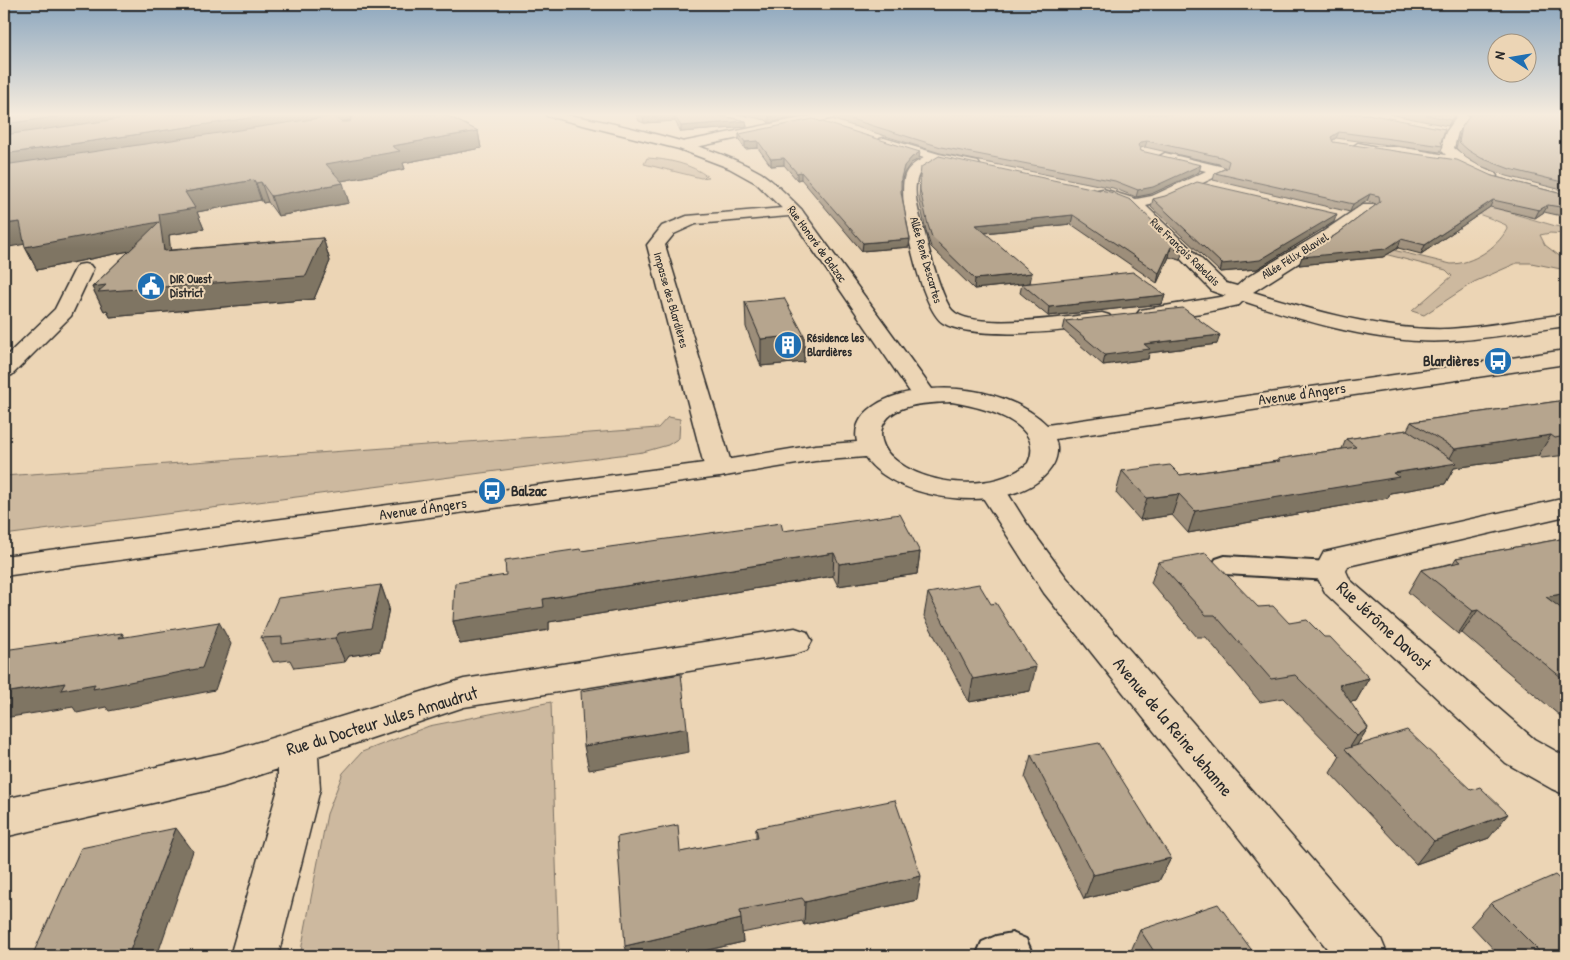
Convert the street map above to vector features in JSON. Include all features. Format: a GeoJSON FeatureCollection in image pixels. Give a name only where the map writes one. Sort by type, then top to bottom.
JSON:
{"type":"FeatureCollection","features":[{"type":"Feature","properties":{"kind":"street","name":"Rue Honoré de Balzac"},"geometry":{"type":"LineString","coordinates":[[718,159],[756,177],[777,193],[795,212],[925,396]]}},
{"type":"Feature","properties":{"kind":"street","name":"Allée René Descartes"},"geometry":{"type":"LineString","coordinates":[[936,159],[912,172],[909,188],[919,243],[936,299],[945,315],[952,320],[990,328],[1023,326],[1202,307],[1232,301],[1238,294]]}},
{"type":"Feature","properties":{"kind":"street"},"geometry":{"type":"LineString","coordinates":[[942,159],[987,168]]}},
{"type":"Feature","properties":{"kind":"street"},"geometry":{"type":"LineString","coordinates":[[1135,204],[1157,200],[1219,170],[1170,159]]}},
{"type":"Feature","properties":{"kind":"street"},"geometry":{"type":"LineString","coordinates":[[1442,159],[1458,161],[1469,168],[1508,181]]}},
{"type":"Feature","properties":{"kind":"street"},"geometry":{"type":"LineString","coordinates":[[1194,182],[1212,187]]}},
{"type":"Feature","properties":{"kind":"street","name":"Rue François Rabelais"},"geometry":{"type":"LineString","coordinates":[[1084,189],[1113,195],[1135,204],[1220,287],[1316,318],[1392,332],[1448,335],[1566,320]]}},
{"type":"Feature","properties":{"kind":"street","name":"Allée Félix Blaviel"},"geometry":{"type":"LineString","coordinates":[[1238,294],[1253,282],[1328,237],[1368,208]]}},
{"type":"Feature","properties":{"kind":"street","name":"Impasse des Blardières"},"geometry":{"type":"LineString","coordinates":[[719,469],[656,246],[668,230],[693,219],[795,212]]}},
{"type":"Feature","properties":{"kind":"street","name":"Allée Félix Blaviel"},"geometry":{"type":"LineString","coordinates":[[1333,215],[1352,219]]}},
{"type":"Feature","properties":{"kind":"street"},"geometry":{"type":"LineString","coordinates":[[4,370],[64,312],[84,269]]}},
{"type":"Feature","properties":{"kind":"street","name":"Avenue d'Angers"},"geometry":{"type":"LineString","coordinates":[[1039,434],[1566,357]]}},
{"type":"Feature","properties":{"kind":"street"},"geometry":{"type":"LineString","coordinates":[[952,395],[979,399],[1004,407],[1025,419],[1039,434],[1044,448],[1042,462],[1032,474],[1014,484],[992,490],[962,491],[932,486],[905,477],[884,464],[872,449],[868,434],[873,420],[885,409],[903,400],[925,396],[952,395]]}},
{"type":"Feature","properties":{"kind":"street","name":"Avenue d'Angers"},"geometry":{"type":"LineString","coordinates":[[4,566],[719,469],[814,454],[872,449]]}},
{"type":"Feature","properties":{"kind":"street","name":"Avenue de la Reine Jehanne"},"geometry":{"type":"LineString","coordinates":[[992,490],[1016,529],[1055,585],[1364,956]]}},
{"type":"Feature","properties":{"kind":"street","name":"Rue Jérôme Davost"},"geometry":{"type":"LineString","coordinates":[[1566,507],[1335,559],[1330,571],[1337,586],[1520,751],[1566,777]]}},
{"type":"Feature","properties":{"kind":"street","name":"Rue du Docteur Jules Amaudrut"},"geometry":{"type":"LineString","coordinates":[[4,818],[223,770],[464,693],[795,641]]}},
{"type":"Feature","properties":{"kind":"street"},"geometry":{"type":"LineString","coordinates":[[254,956],[299,789],[298,746]]}},
{"type":"Feature","properties":{"kind":"lane"},"geometry":{"type":"LineString","coordinates":[[1225,566],[1262,566],[1330,571]]}},
{"type":"Feature","properties":{"kind":"shaded area"},"geometry":{"type":"Polygon","coordinates":[[[647,159],[679,163],[702,172],[708,177],[701,178],[644,164],[647,159]]]}},
{"type":"Feature","properties":{"kind":"shaded area"},"geometry":{"type":"Polygon","coordinates":[[[969,159],[994,159],[980,161],[969,159]]]}},
{"type":"Feature","properties":{"kind":"shaded area"},"geometry":{"type":"Polygon","coordinates":[[[1224,159],[1372,159],[1516,211],[1514,214],[1566,229],[1566,234],[1550,233],[1540,235],[1545,245],[1566,261],[1566,270],[1531,263],[1517,263],[1474,282],[1424,315],[1412,311],[1452,276],[1446,270],[1335,241],[1339,237],[1451,264],[1467,261],[1483,254],[1503,236],[1507,229],[1506,225],[1464,210],[1420,199],[1391,193],[1373,203],[1214,163],[1224,159]]]}},
{"type":"Feature","properties":{"kind":"shaded area"},"geometry":{"type":"Polygon","coordinates":[[[668,417],[680,419],[679,438],[668,445],[643,452],[4,535],[4,476],[658,428],[668,417]]]}},
{"type":"Feature","properties":{"kind":"shaded area"},"geometry":{"type":"Polygon","coordinates":[[[551,702],[559,956],[300,956],[327,814],[343,773],[362,752],[429,726],[551,702]]]}},
{"type":"Feature","properties":{"kind":"building"},"geometry":{"type":"Polygon","coordinates":[[[46,159],[356,159],[326,164],[343,183],[271,196],[261,182],[256,183],[254,180],[185,192],[195,208],[159,214],[164,251],[323,238],[306,276],[98,292],[106,285],[92,287],[159,222],[25,247],[20,222],[4,224],[4,165],[46,159]]]}},
{"type":"Feature","properties":{"kind":"building"},"geometry":{"type":"Polygon","coordinates":[[[785,159],[910,159],[904,166],[901,178],[901,192],[910,239],[863,243],[801,172],[797,173],[785,159]]]}},
{"type":"Feature","properties":{"kind":"building"},"geometry":{"type":"Polygon","coordinates":[[[934,159],[952,159],[1110,192],[1131,200],[1183,251],[1171,247],[1159,273],[1073,215],[976,225],[1032,273],[975,279],[932,237],[920,190],[921,167],[934,159]]]}},
{"type":"Feature","properties":{"kind":"building"},"geometry":{"type":"Polygon","coordinates":[[[1001,159],[1174,159],[1201,165],[1153,187],[1138,190],[1115,181],[1001,159]]]}},
{"type":"Feature","properties":{"kind":"building"},"geometry":{"type":"Polygon","coordinates":[[[1225,159],[1449,159],[1457,160],[1492,176],[1566,195],[1566,208],[1548,205],[1539,210],[1493,200],[1425,245],[1401,239],[1386,249],[1302,257],[1380,202],[1379,196],[1370,194],[1353,204],[1215,173],[1227,168],[1229,161],[1225,159]]]}},
{"type":"Feature","properties":{"kind":"building"},"geometry":{"type":"Polygon","coordinates":[[[1483,159],[1566,159],[1566,183],[1510,169],[1483,159]]]}},
{"type":"Feature","properties":{"kind":"building"},"geometry":{"type":"Polygon","coordinates":[[[1197,182],[1337,214],[1260,260],[1222,264],[1153,199],[1165,196],[1197,182]]]}},
{"type":"Feature","properties":{"kind":"building"},"geometry":{"type":"Polygon","coordinates":[[[1133,272],[1165,295],[1049,307],[1022,284],[1133,272]]]}},
{"type":"Feature","properties":{"kind":"building"},"geometry":{"type":"Polygon","coordinates":[[[784,298],[804,335],[761,339],[745,302],[784,298]]]}},
{"type":"Feature","properties":{"kind":"building"},"geometry":{"type":"Polygon","coordinates":[[[1183,308],[1220,335],[1144,344],[1150,349],[1105,355],[1065,321],[1183,308]]]}},
{"type":"Feature","properties":{"kind":"building"},"geometry":{"type":"Polygon","coordinates":[[[1566,400],[1566,436],[1555,438],[1551,435],[1455,449],[1411,422],[1566,400]]]}},
{"type":"Feature","properties":{"kind":"building"},"geometry":{"type":"Polygon","coordinates":[[[1407,430],[1457,463],[1393,473],[1399,477],[1195,511],[1179,494],[1147,498],[1122,471],[1170,465],[1180,475],[1280,461],[1278,459],[1356,447],[1346,439],[1407,430]]]}},
{"type":"Feature","properties":{"kind":"building"},"geometry":{"type":"Polygon","coordinates":[[[900,514],[920,552],[839,564],[834,553],[543,599],[544,607],[453,621],[455,583],[506,575],[505,560],[781,523],[783,531],[900,514]]]}},
{"type":"Feature","properties":{"kind":"building"},"geometry":{"type":"Polygon","coordinates":[[[1566,538],[1566,593],[1546,597],[1566,612],[1566,681],[1478,610],[1473,611],[1421,570],[1461,562],[1456,558],[1566,538]]]}},
{"type":"Feature","properties":{"kind":"building"},"geometry":{"type":"Polygon","coordinates":[[[1206,553],[1258,607],[1273,606],[1289,623],[1307,620],[1324,637],[1330,637],[1369,678],[1339,685],[1368,728],[1357,736],[1295,675],[1271,679],[1215,615],[1206,615],[1158,562],[1206,553]]]}},
{"type":"Feature","properties":{"kind":"building"},"geometry":{"type":"Polygon","coordinates":[[[979,584],[991,604],[996,603],[1036,667],[973,679],[928,593],[979,584]]]}},
{"type":"Feature","properties":{"kind":"building"},"geometry":{"type":"Polygon","coordinates":[[[381,585],[371,628],[339,633],[335,638],[282,644],[282,637],[261,638],[278,598],[381,585]]]}},
{"type":"Feature","properties":{"kind":"building"},"geometry":{"type":"Polygon","coordinates":[[[219,622],[202,668],[93,689],[95,684],[61,690],[65,683],[4,693],[4,650],[122,633],[119,638],[219,622]]]}},
{"type":"Feature","properties":{"kind":"building"},"geometry":{"type":"Polygon","coordinates":[[[681,674],[687,728],[584,746],[581,691],[681,674]]]}},
{"type":"Feature","properties":{"kind":"building"},"geometry":{"type":"Polygon","coordinates":[[[1407,730],[1471,790],[1480,787],[1508,814],[1434,841],[1345,749],[1407,730]]]}},
{"type":"Feature","properties":{"kind":"building"},"geometry":{"type":"Polygon","coordinates":[[[1099,743],[1171,858],[1093,875],[1031,755],[1099,743]]]}},
{"type":"Feature","properties":{"kind":"building"},"geometry":{"type":"Polygon","coordinates":[[[895,800],[921,876],[805,902],[802,898],[740,910],[741,919],[625,946],[617,837],[678,825],[680,852],[758,837],[756,828],[895,800]]]}},
{"type":"Feature","properties":{"kind":"building"},"geometry":{"type":"Polygon","coordinates":[[[176,828],[128,956],[32,956],[81,848],[176,828]]]}},
{"type":"Feature","properties":{"kind":"building"},"geometry":{"type":"Polygon","coordinates":[[[1555,875],[1566,885],[1566,956],[1544,956],[1491,903],[1555,875]]]}},
{"type":"Feature","properties":{"kind":"building"},"geometry":{"type":"Polygon","coordinates":[[[1218,904],[1256,956],[1157,956],[1140,930],[1218,904]]]}},
{"type":"Feature","properties":{"kind":"place","name":"DIR Ouest District"},"geometry":{"type":"Point","coordinates":[151,286]}},
{"type":"Feature","properties":{"kind":"place","name":"Résidence les Blardières"},"geometry":{"type":"Point","coordinates":[788,345]}},
{"type":"Feature","properties":{"kind":"place","name":"Blardières"},"geometry":{"type":"Point","coordinates":[1498,361]}},
{"type":"Feature","properties":{"kind":"place","name":"Balzac"},"geometry":{"type":"Point","coordinates":[492,491]}}]}
